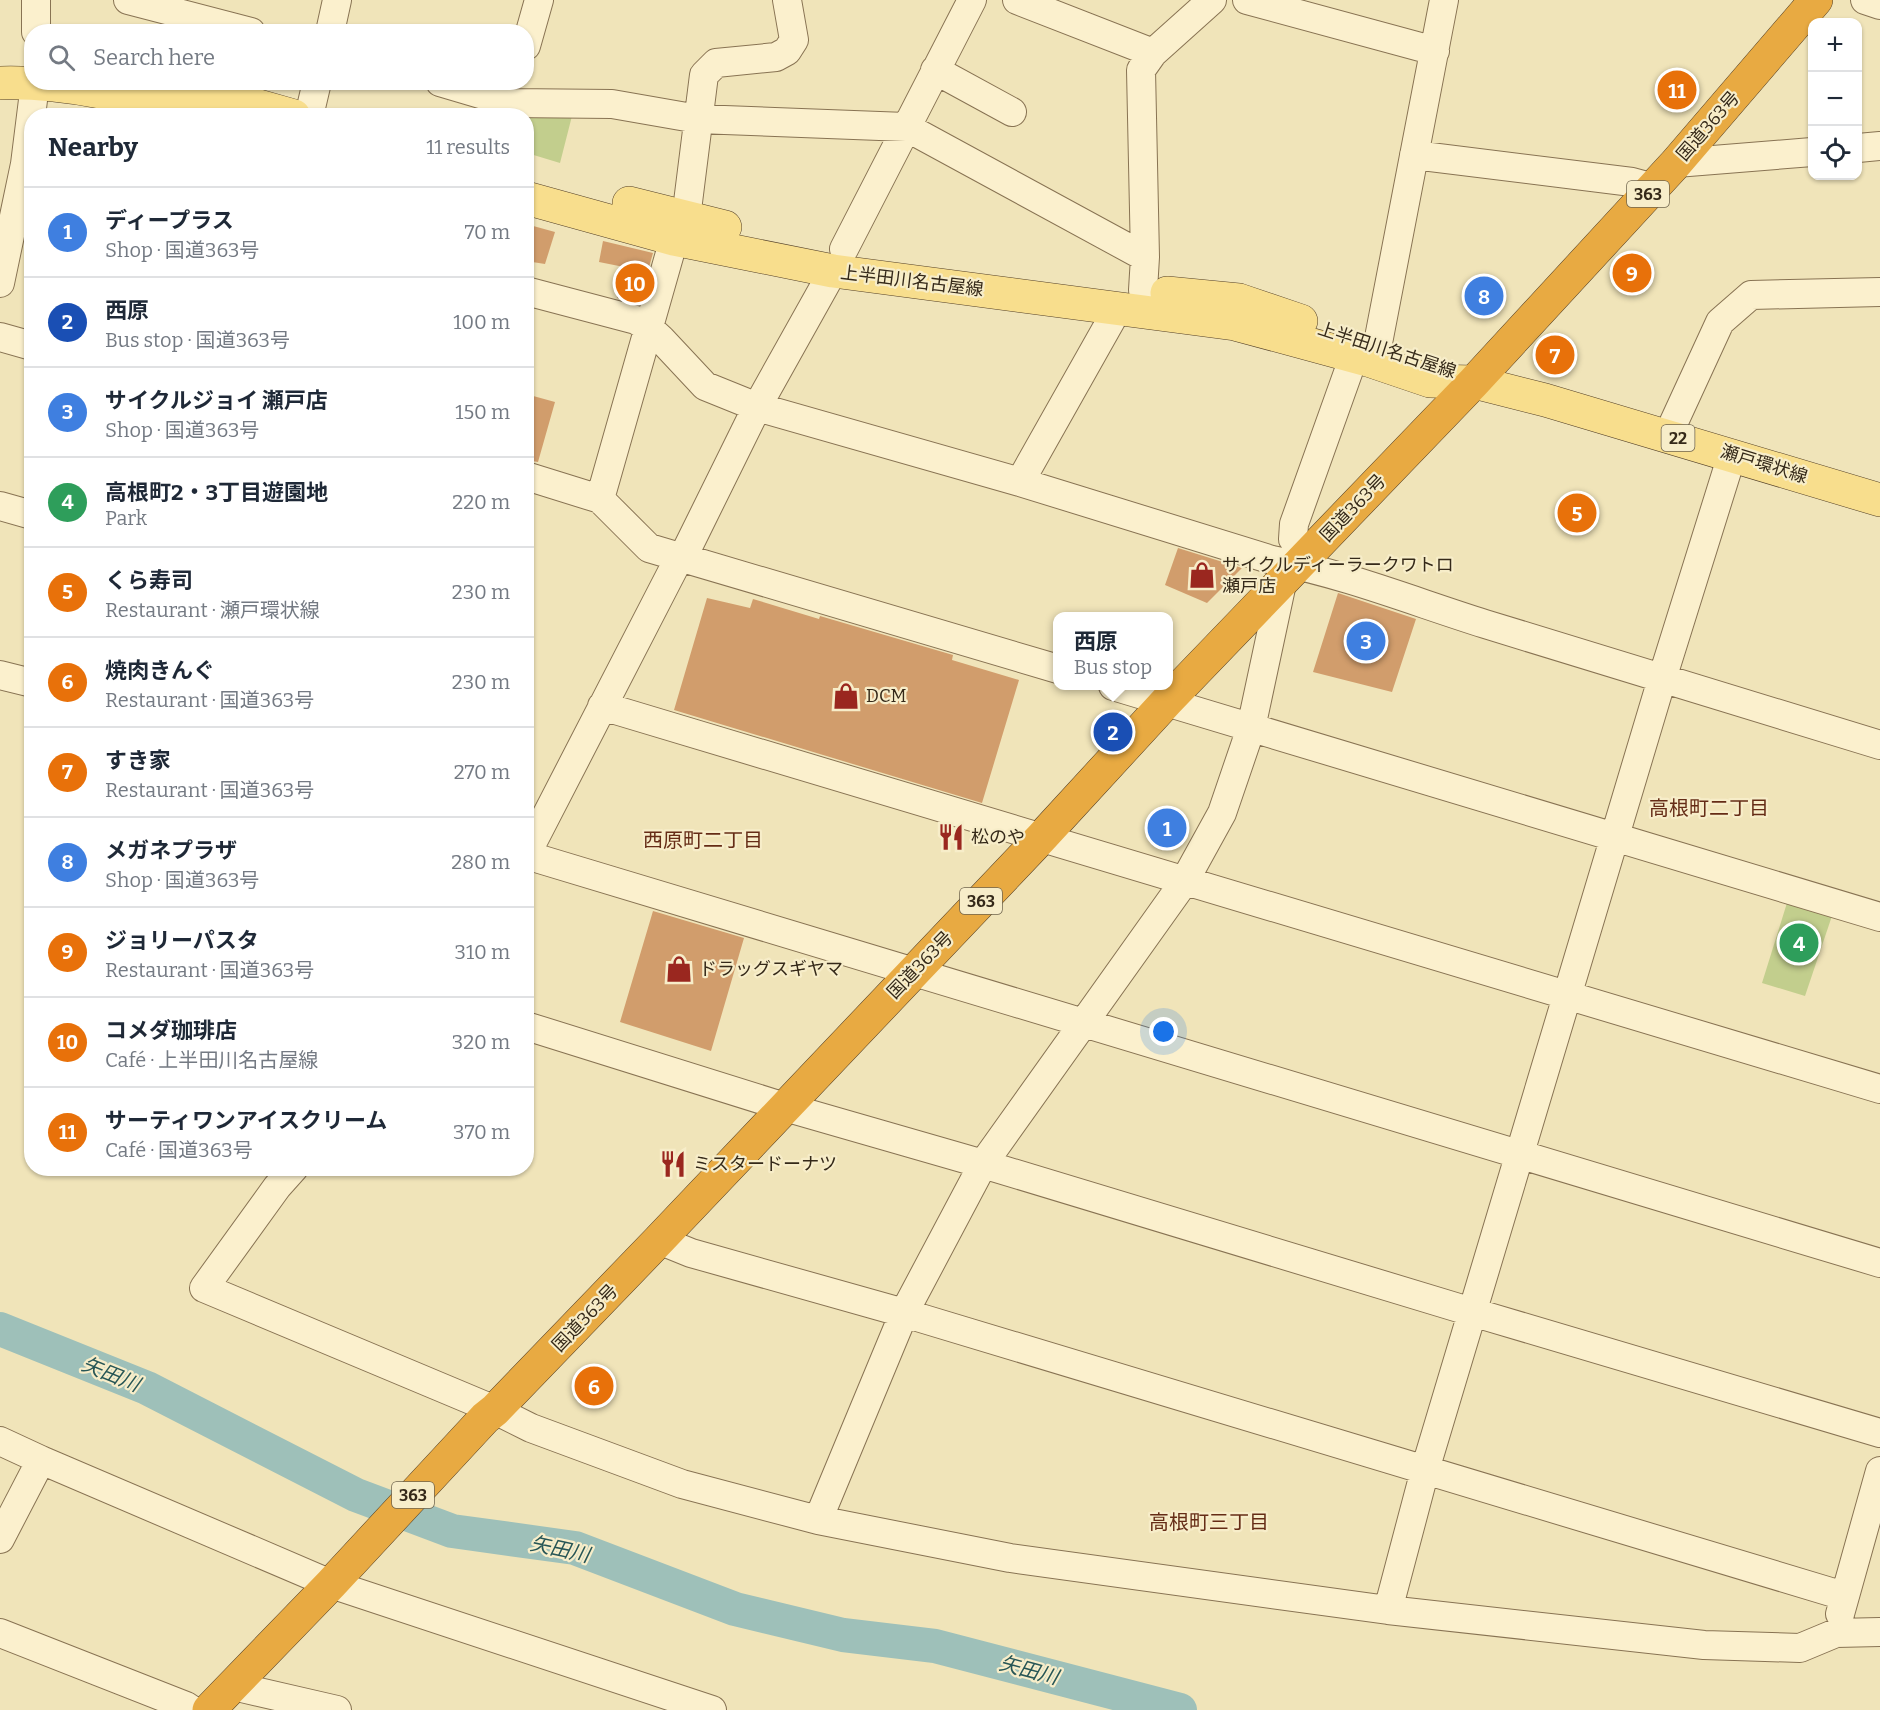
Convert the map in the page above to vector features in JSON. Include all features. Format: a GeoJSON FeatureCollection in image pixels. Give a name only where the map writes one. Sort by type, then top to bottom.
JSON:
{"type":"FeatureCollection","features":[{"type":"Feature","properties":{"kind":"highway","name":"国道363号"},"geometry":{"type":"LineString","coordinates":[[209,1710],[914,972],[1167,701],[1474,382],[1676,164],[1816,0]]}},
{"type":"Feature","properties":{"kind":"main road"},"geometry":{"type":"LineString","coordinates":[[92,90],[168,108]]}},
{"type":"Feature","properties":{"kind":"main road"},"geometry":{"type":"LineString","coordinates":[[202,90],[266,108]]}},
{"type":"Feature","properties":{"kind":"main road","name":"上半田川名古屋線"},"geometry":{"type":"LineString","coordinates":[[534,179],[680,229]]}},
{"type":"Feature","properties":{"kind":"main road","name":"上半田川名古屋線"},"geometry":{"type":"LineString","coordinates":[[534,200],[839,260],[1130,299],[1235,324],[1366,349],[1430,381],[1474,382]]}},
{"type":"Feature","properties":{"kind":"main road","name":"瀬戸環状線"},"geometry":{"type":"LineString","coordinates":[[1474,382],[1668,435],[1880,500]]}},
{"type":"Feature","properties":{"kind":"street"},"geometry":{"type":"LineString","coordinates":[[36,0],[36,24]]}},
{"type":"Feature","properties":{"kind":"street"},"geometry":{"type":"LineString","coordinates":[[129,0],[220,24]]}},
{"type":"Feature","properties":{"kind":"street"},"geometry":{"type":"LineString","coordinates":[[332,24],[337,0]]}},
{"type":"Feature","properties":{"kind":"street"},"geometry":{"type":"LineString","coordinates":[[532,24],[539,0]]}},
{"type":"Feature","properties":{"kind":"street"},"geometry":{"type":"LineString","coordinates":[[600,499],[680,229],[704,75],[716,63],[776,57],[787,51],[794,40],[787,0]]}},
{"type":"Feature","properties":{"kind":"street"},"geometry":{"type":"LineString","coordinates":[[534,839],[676,564],[683,557],[757,407],[839,260],[972,0]]}},
{"type":"Feature","properties":{"kind":"street"},"geometry":{"type":"LineString","coordinates":[[1017,0],[1153,53]]}},
{"type":"Feature","properties":{"kind":"street"},"geometry":{"type":"LineString","coordinates":[[1020,482],[1130,299],[1145,257],[1141,70],[1153,53],[1212,0]]}},
{"type":"Feature","properties":{"kind":"street"},"geometry":{"type":"LineString","coordinates":[[1247,0],[1435,51]]}},
{"type":"Feature","properties":{"kind":"street"},"geometry":{"type":"LineString","coordinates":[[818,1520],[904,1313],[983,1164],[1184,882],[1222,813],[1251,728],[1297,567],[1293,539],[1294,524],[1366,349],[1414,155],[1444,0]]}},
{"type":"Feature","properties":{"kind":"street"},"geometry":{"type":"LineString","coordinates":[[1865,0],[1880,5]]}},
{"type":"Feature","properties":{"kind":"street"},"geometry":{"type":"LineString","coordinates":[[935,70],[1012,112]]}},
{"type":"Feature","properties":{"kind":"street"},"geometry":{"type":"LineString","coordinates":[[17,72],[24,131]]}},
{"type":"Feature","properties":{"kind":"street"},"geometry":{"type":"LineString","coordinates":[[311,108],[315,90]]}},
{"type":"Feature","properties":{"kind":"street"},"geometry":{"type":"LineString","coordinates":[[472,90],[512,100],[612,104],[698,119],[906,127],[1145,257]]}},
{"type":"Feature","properties":{"kind":"street"},"geometry":{"type":"LineString","coordinates":[[1862,148],[1880,146]]}},
{"type":"Feature","properties":{"kind":"street"},"geometry":{"type":"LineString","coordinates":[[1676,164],[1808,152]]}},
{"type":"Feature","properties":{"kind":"street"},"geometry":{"type":"LineString","coordinates":[[1414,155],[1632,182],[1654,188]]}},
{"type":"Feature","properties":{"kind":"street"},"geometry":{"type":"LineString","coordinates":[[0,283],[24,182]]}},
{"type":"Feature","properties":{"kind":"street"},"geometry":{"type":"LineString","coordinates":[[1668,435],[1720,322],[1750,295],[1880,292]]}},
{"type":"Feature","properties":{"kind":"street"},"geometry":{"type":"LineString","coordinates":[[534,293],[636,320],[649,328],[705,386],[757,407],[1020,482],[1880,745]]}},
{"type":"Feature","properties":{"kind":"street"},"geometry":{"type":"LineString","coordinates":[[0,338],[24,344]]}},
{"type":"Feature","properties":{"kind":"street"},"geometry":{"type":"LineString","coordinates":[[1388,1610],[1425,1470],[1472,1312],[1662,679],[1732,455]]}},
{"type":"Feature","properties":{"kind":"street"},"geometry":{"type":"LineString","coordinates":[[534,478],[600,499],[649,548],[1053,668]]}},
{"type":"Feature","properties":{"kind":"street"},"geometry":{"type":"LineString","coordinates":[[0,506],[24,513]]}},
{"type":"Feature","properties":{"kind":"street"},"geometry":{"type":"LineString","coordinates":[[0,675],[24,681]]}},
{"type":"Feature","properties":{"kind":"street"},"geometry":{"type":"LineString","coordinates":[[1127,690],[1880,916]]}},
{"type":"Feature","properties":{"kind":"street"},"geometry":{"type":"LineString","coordinates":[[602,706],[1880,1089]]}},
{"type":"Feature","properties":{"kind":"street"},"geometry":{"type":"LineString","coordinates":[[534,857],[1880,1263]]}},
{"type":"Feature","properties":{"kind":"street"},"geometry":{"type":"LineString","coordinates":[[534,1029],[785,1107],[983,1164],[1880,1433]]}},
{"type":"Feature","properties":{"kind":"street"},"geometry":{"type":"LineString","coordinates":[[287,1176],[204,1288],[490,1414],[682,1484],[818,1520],[1010,1558],[1388,1610],[1704,1645],[1800,1648],[1836,1633],[1880,1632]]}},
{"type":"Feature","properties":{"kind":"street"},"geometry":{"type":"LineString","coordinates":[[659,1240],[690,1253],[904,1313],[1844,1596]]}},
{"type":"Feature","properties":{"kind":"street"},"geometry":{"type":"LineString","coordinates":[[0,1441],[41,1460],[335,1579],[712,1710]]}},
{"type":"Feature","properties":{"kind":"street"},"geometry":{"type":"LineString","coordinates":[[0,1539],[41,1460]]}},
{"type":"Feature","properties":{"kind":"street"},"geometry":{"type":"LineString","coordinates":[[1836,1633],[1844,1596],[1880,1472]]}},
{"type":"Feature","properties":{"kind":"street"},"geometry":{"type":"LineString","coordinates":[[0,1633],[192,1710]]}},
{"type":"Feature","properties":{"kind":"street"},"geometry":{"type":"LineString","coordinates":[[233,1686],[337,1710]]}},
{"type":"Feature","properties":{"kind":"green space"},"geometry":{"type":"Polygon","coordinates":[[[573,112],[560,163],[534,155],[534,115],[573,112]]]}},
{"type":"Feature","properties":{"kind":"green space"},"geometry":{"type":"Polygon","coordinates":[[[1791,890],[1836,904],[1805,996],[1762,983],[1791,890]]]}},
{"type":"Feature","properties":{"kind":"building"},"geometry":{"type":"Polygon","coordinates":[[[534,226],[555,232],[545,264],[534,262],[534,226]]]}},
{"type":"Feature","properties":{"kind":"building"},"geometry":{"type":"Polygon","coordinates":[[[603,241],[653,253],[639,303],[617,298],[624,267],[599,262],[603,241]]]}},
{"type":"Feature","properties":{"kind":"building"},"geometry":{"type":"Polygon","coordinates":[[[534,396],[555,402],[538,462],[534,461],[534,396]]]}},
{"type":"Feature","properties":{"kind":"building","name":"サイクルディーラークワトロ 瀬戸店"},"geometry":{"type":"Polygon","coordinates":[[[1178,548],[1242,568],[1207,603],[1165,585],[1178,548]]]}},
{"type":"Feature","properties":{"kind":"building"},"geometry":{"type":"Polygon","coordinates":[[[1338,593],[1416,619],[1392,692],[1313,672],[1338,593]]]}},
{"type":"Feature","properties":{"kind":"building","name":"DCM"},"geometry":{"type":"Polygon","coordinates":[[[707,598],[750,608],[753,599],[819,619],[820,616],[953,655],[952,660],[1019,680],[982,803],[674,710],[707,598]]]}},
{"type":"Feature","properties":{"kind":"building"},"geometry":{"type":"Polygon","coordinates":[[[653,911],[744,938],[711,1051],[620,1022],[653,911]]]}},
{"type":"Feature","properties":{"kind":"waterway","name":"矢田川"},"geometry":{"type":"LineString","coordinates":[[0,1329],[147,1388],[356,1495],[452,1531],[575,1548],[735,1609],[843,1635],[935,1646],[1180,1710]]}},
{"type":"Feature","properties":{"kind":"place","name":"サーティワンアイスクリーム"},"geometry":{"type":"Point","coordinates":[1677,90]}},
{"type":"Feature","properties":{"kind":"place","name":"ジョリーパスタ"},"geometry":{"type":"Point","coordinates":[1632,273]}},
{"type":"Feature","properties":{"kind":"place","name":"コメダ珈琲店"},"geometry":{"type":"Point","coordinates":[635,283]}},
{"type":"Feature","properties":{"kind":"place","name":"メガネプラザ"},"geometry":{"type":"Point","coordinates":[1484,296]}},
{"type":"Feature","properties":{"kind":"place","name":"すき家"},"geometry":{"type":"Point","coordinates":[1555,355]}},
{"type":"Feature","properties":{"kind":"place","name":"くら寿司"},"geometry":{"type":"Point","coordinates":[1577,513]}},
{"type":"Feature","properties":{"kind":"place","name":"サイクルディーラークワトロ 瀬戸店"},"geometry":{"type":"Point","coordinates":[1202,575]}},
{"type":"Feature","properties":{"kind":"place","name":"サイクルジョイ 瀬戸店"},"geometry":{"type":"Point","coordinates":[1366,641]}},
{"type":"Feature","properties":{"kind":"place","name":"DCM"},"geometry":{"type":"Point","coordinates":[846,696]}},
{"type":"Feature","properties":{"kind":"place","name":"西原"},"geometry":{"type":"Point","coordinates":[1113,732]}},
{"type":"Feature","properties":{"kind":"place","name":"ディープラス"},"geometry":{"type":"Point","coordinates":[1167,828]}},
{"type":"Feature","properties":{"kind":"place","name":"松のや"},"geometry":{"type":"Point","coordinates":[951,837]}},
{"type":"Feature","properties":{"kind":"place","name":"高根町2・3丁目遊園地"},"geometry":{"type":"Point","coordinates":[1799,943]}},
{"type":"Feature","properties":{"kind":"place","name":"ドラッグスギヤマ"},"geometry":{"type":"Point","coordinates":[679,969]}},
{"type":"Feature","properties":{"kind":"place","name":"ミスタードーナツ"},"geometry":{"type":"Point","coordinates":[673,1164]}},
{"type":"Feature","properties":{"kind":"place","name":"焼肉きんぐ"},"geometry":{"type":"Point","coordinates":[594,1386]}},
{"type":"Feature","properties":{"kind":"district","name":"高根町二丁目"},"geometry":{"type":"Point","coordinates":[1709,808]}},
{"type":"Feature","properties":{"kind":"district","name":"西原町二丁目"},"geometry":{"type":"Point","coordinates":[703,840]}},
{"type":"Feature","properties":{"kind":"district","name":"高根町三丁目"},"geometry":{"type":"Point","coordinates":[1209,1522]}}]}
